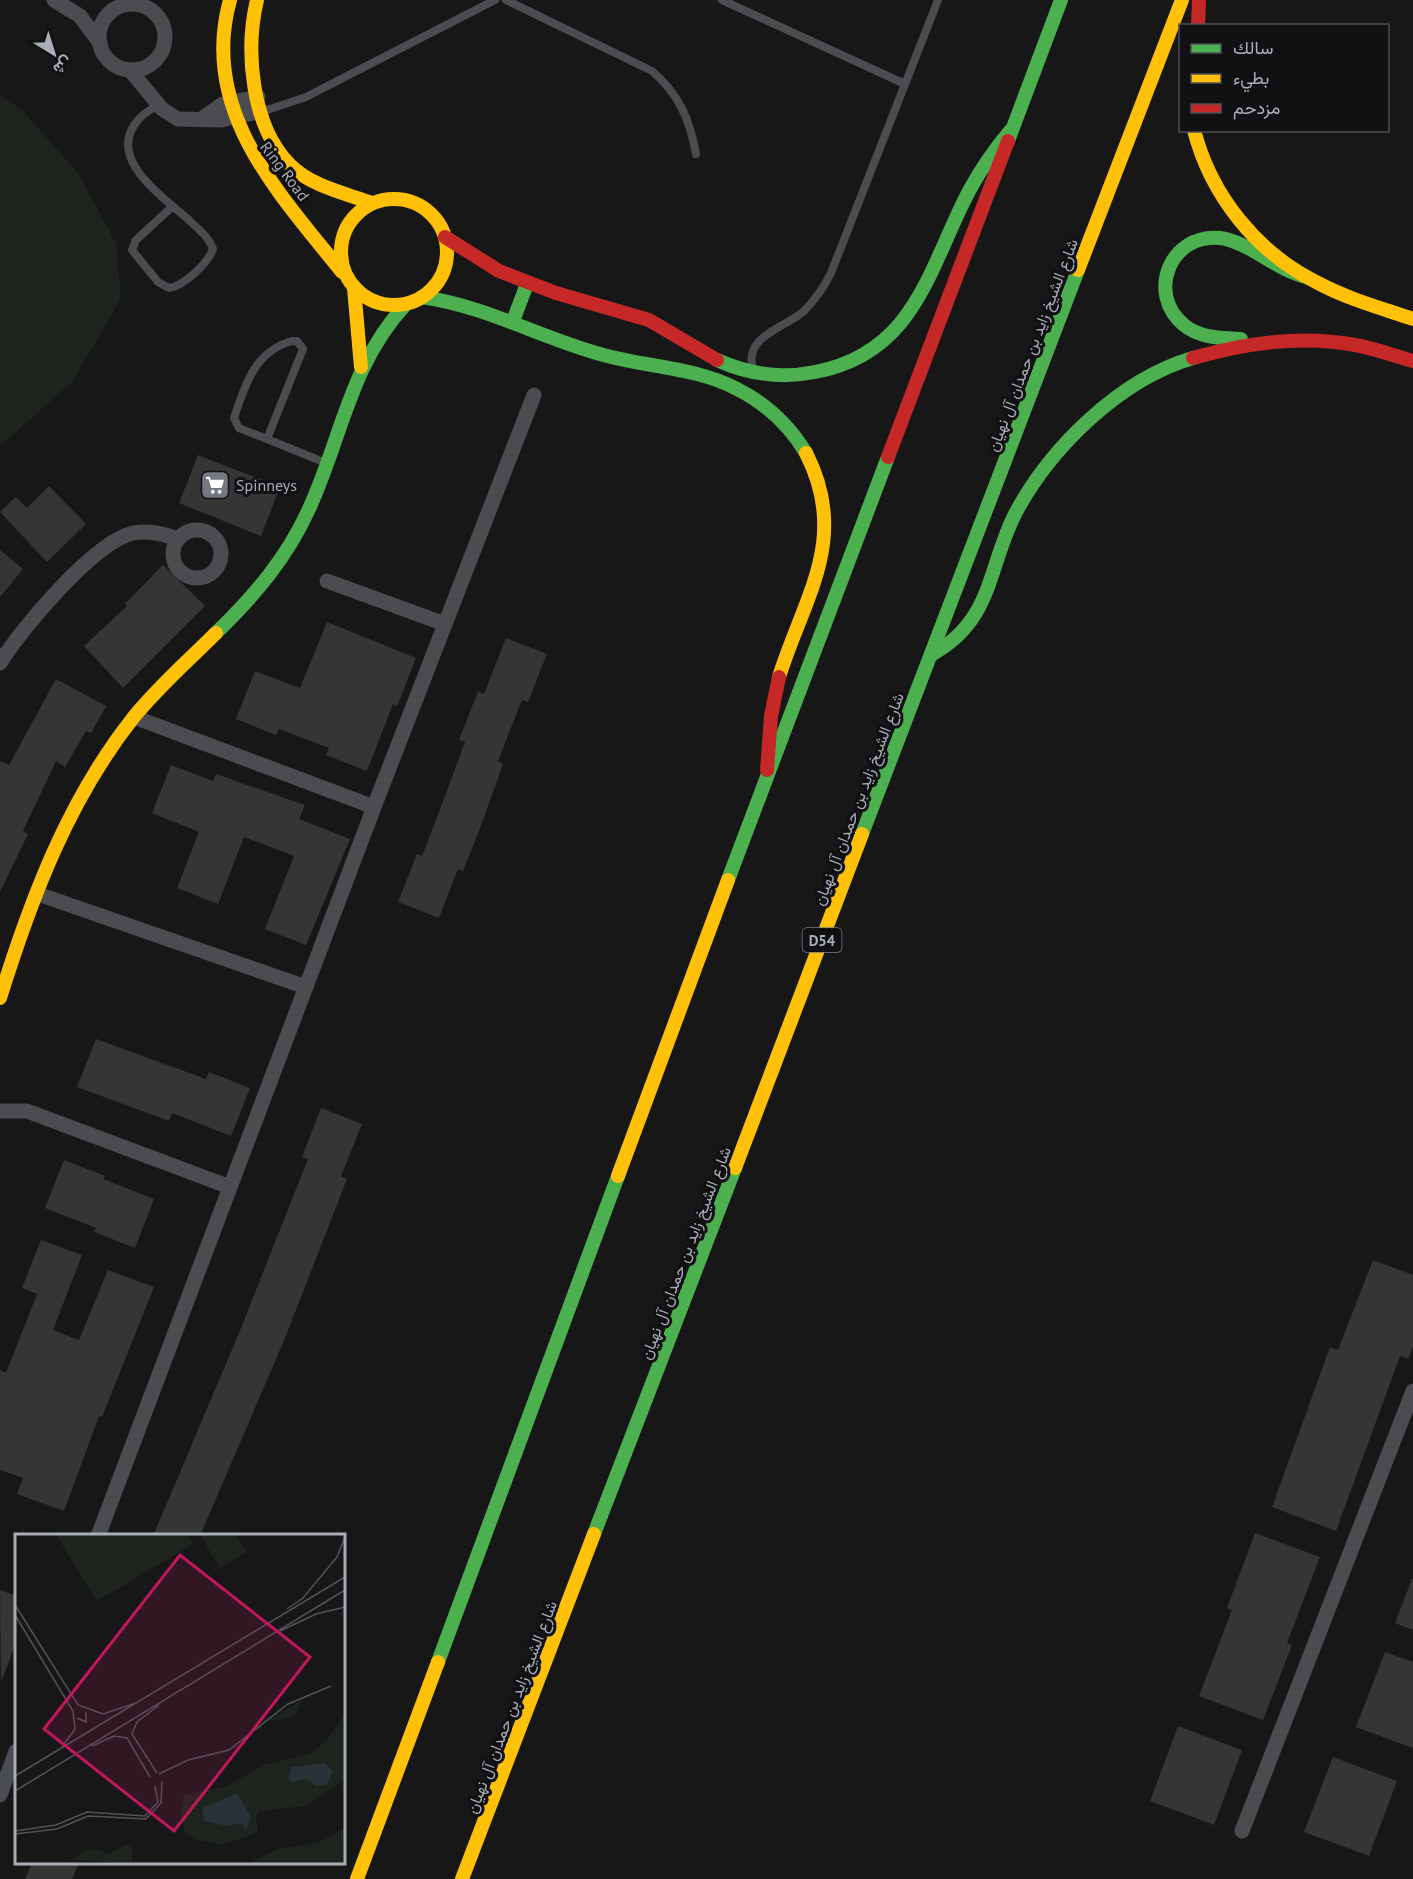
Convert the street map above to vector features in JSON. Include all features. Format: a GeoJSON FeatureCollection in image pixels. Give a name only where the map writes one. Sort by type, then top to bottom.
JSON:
{"type":"FeatureCollection","features":[{"type":"Feature","properties":{"kind":"street"},"geometry":{"type":"LineString","coordinates":[[54,0],[71,9],[87,24],[110,62],[130,70],[156,103],[177,119],[235,118],[260,104]]}},
{"type":"Feature","properties":{"kind":"street","name":"Ring Road"},"geometry":{"type":"LineString","coordinates":[[230,0],[225,45],[235,118],[256,164],[346,276]]}},
{"type":"Feature","properties":{"kind":"street","name":"Ring Road"},"geometry":{"type":"LineString","coordinates":[[257,0],[252,23],[250,63],[272,139],[288,164],[326,187],[372,203]]}},
{"type":"Feature","properties":{"kind":"street"},"geometry":{"type":"LineString","coordinates":[[357,1877],[768,776],[1062,0]]}},
{"type":"Feature","properties":{"kind":"street","name":"شارع الشيخ زايد بن حمدان آل نهيان"},"geometry":{"type":"LineString","coordinates":[[462,1879],[1182,0]]}},
{"type":"Feature","properties":{"kind":"street"},"geometry":{"type":"LineString","coordinates":[[1198,24],[1199,0]]}},
{"type":"Feature","properties":{"kind":"street"},"geometry":{"type":"LineString","coordinates":[[99,43],[104,21],[114,10],[123,6],[141,6],[150,9],[162,23],[165,32],[163,51],[150,65],[130,70]]}},
{"type":"Feature","properties":{"kind":"street"},"geometry":{"type":"LineString","coordinates":[[71,9],[114,10]]}},
{"type":"Feature","properties":{"kind":"street"},"geometry":{"type":"LineString","coordinates":[[150,65],[156,103]]}},
{"type":"Feature","properties":{"kind":"street"},"geometry":{"type":"LineString","coordinates":[[203,118],[216,108],[231,102],[260,104]]}},
{"type":"Feature","properties":{"kind":"street"},"geometry":{"type":"LineString","coordinates":[[445,237],[486,267],[527,284],[650,321],[723,363],[755,373],[796,375],[837,367],[867,352],[894,333],[924,293],[974,176],[998,142],[1013,128]]}},
{"type":"Feature","properties":{"kind":"street"},"geometry":{"type":"LineString","coordinates":[[1195,132],[1204,166],[1230,209],[1277,256],[1307,277]]}},
{"type":"Feature","properties":{"kind":"street"},"geometry":{"type":"LineString","coordinates":[[390,199],[416,204],[438,221],[445,237],[447,254],[444,271],[435,286],[422,297],[406,304],[378,303],[354,288],[341,262],[343,234],[360,211],[372,203],[390,199]]}},
{"type":"Feature","properties":{"kind":"street"},"geometry":{"type":"LineString","coordinates":[[1413,319],[1307,277],[1285,273],[1238,243],[1223,239],[1194,240],[1182,247],[1172,257],[1163,283],[1165,297],[1172,313],[1184,325],[1217,338],[1260,340],[1308,338],[1364,346],[1413,361]]}},
{"type":"Feature","properties":{"kind":"street"},"geometry":{"type":"LineString","coordinates":[[513,321],[527,284]]}},
{"type":"Feature","properties":{"kind":"street"},"geometry":{"type":"LineString","coordinates":[[354,288],[361,367]]}},
{"type":"Feature","properties":{"kind":"street"},"geometry":{"type":"LineString","coordinates":[[422,297],[469,305],[583,350],[707,377],[734,386],[751,395],[781,419],[810,460],[824,506],[824,553],[816,584],[777,683],[769,729],[768,776]]}},
{"type":"Feature","properties":{"kind":"street"},"geometry":{"type":"LineString","coordinates":[[0,998],[64,829],[85,789],[134,717],[166,681],[242,610],[266,581],[306,516],[361,367],[381,334],[406,304]]}},
{"type":"Feature","properties":{"kind":"street"},"geometry":{"type":"LineString","coordinates":[[931,655],[957,641],[970,628],[979,612],[1000,546],[1019,507],[1042,467],[1076,429],[1143,380],[1204,354],[1260,340]]}},
{"type":"Feature","properties":{"kind":"street"},"geometry":{"type":"LineString","coordinates":[[99,1534],[374,807],[534,395]]}},
{"type":"Feature","properties":{"kind":"street"},"geometry":{"type":"LineString","coordinates":[[0,663],[34,615],[102,550],[117,539],[147,532],[178,539]]}},
{"type":"Feature","properties":{"kind":"street"},"geometry":{"type":"LineString","coordinates":[[327,581],[445,624]]}},
{"type":"Feature","properties":{"kind":"street"},"geometry":{"type":"LineString","coordinates":[[134,717],[374,807]]}},
{"type":"Feature","properties":{"kind":"street"},"geometry":{"type":"LineString","coordinates":[[38,894],[306,987]]}},
{"type":"Feature","properties":{"kind":"street"},"geometry":{"type":"LineString","coordinates":[[0,1111],[27,1111],[230,1186]]}},
{"type":"Feature","properties":{"kind":"street"},"geometry":{"type":"LineString","coordinates":[[1242,1831],[1413,1391]]}},
{"type":"Feature","properties":{"kind":"street"},"geometry":{"type":"LineString","coordinates":[[0,1795],[15,1755]]}},
{"type":"Feature","properties":{"kind":"lane"},"geometry":{"type":"LineString","coordinates":[[260,104],[306,97],[495,0]]}},
{"type":"Feature","properties":{"kind":"lane"},"geometry":{"type":"LineString","coordinates":[[506,0],[652,71],[671,89],[685,111],[696,154]]}},
{"type":"Feature","properties":{"kind":"lane"},"geometry":{"type":"LineString","coordinates":[[755,373],[751,357],[758,341],[805,310],[828,279],[938,0]]}},
{"type":"Feature","properties":{"kind":"lane"},"geometry":{"type":"LineString","coordinates":[[727,1],[905,84]]}},
{"type":"Feature","properties":{"kind":"lane"},"geometry":{"type":"LineString","coordinates":[[156,103],[139,119],[129,137],[129,154],[136,170],[206,236],[213,249],[205,262],[176,287],[169,288],[158,282],[132,250],[136,240],[174,206]]}},
{"type":"Feature","properties":{"kind":"lane"},"geometry":{"type":"LineString","coordinates":[[267,439],[303,349],[297,341],[281,344],[262,356],[255,365],[234,418],[239,428],[327,464]]}},
{"type":"Feature","properties":{"kind":"shaded area"},"geometry":{"type":"Polygon","coordinates":[[[0,96],[20,108],[79,174],[116,244],[121,298],[73,381],[0,446],[0,96]]]}},
{"type":"Feature","properties":{"kind":"building"},"geometry":{"type":"Polygon","coordinates":[[[198,455],[280,487],[261,536],[179,503],[198,455]]]}},
{"type":"Feature","properties":{"kind":"building"},"geometry":{"type":"Polygon","coordinates":[[[49,486],[86,524],[47,562],[0,512],[16,497],[27,508],[49,486]]]}},
{"type":"Feature","properties":{"kind":"building"},"geometry":{"type":"Polygon","coordinates":[[[0,550],[23,569],[0,597],[0,550]]]}},
{"type":"Feature","properties":{"kind":"building"},"geometry":{"type":"Polygon","coordinates":[[[163,565],[205,606],[123,688],[84,646],[127,606],[125,604],[163,565]]]}},
{"type":"Feature","properties":{"kind":"building"},"geometry":{"type":"Polygon","coordinates":[[[327,622],[416,658],[397,706],[393,704],[367,771],[326,755],[329,748],[279,729],[276,735],[236,719],[255,671],[300,688],[327,622]]]}},
{"type":"Feature","properties":{"kind":"building"},"geometry":{"type":"Polygon","coordinates":[[[506,638],[547,654],[528,702],[522,700],[498,761],[503,764],[482,823],[463,871],[458,869],[439,918],[398,902],[417,854],[422,856],[445,796],[465,742],[459,740],[478,691],[484,694],[506,638]]]}},
{"type":"Feature","properties":{"kind":"building"},"geometry":{"type":"Polygon","coordinates":[[[56,679],[106,706],[91,733],[86,731],[65,767],[56,761],[23,831],[28,834],[0,892],[0,761],[9,765],[56,679]]]}},
{"type":"Feature","properties":{"kind":"building"},"geometry":{"type":"Polygon","coordinates":[[[171,765],[213,781],[216,774],[305,805],[299,819],[350,839],[306,945],[265,929],[294,856],[244,837],[218,904],[177,888],[199,832],[152,813],[171,765]]]}},
{"type":"Feature","properties":{"kind":"building"},"geometry":{"type":"Polygon","coordinates":[[[96,1039],[206,1079],[209,1072],[250,1088],[231,1136],[172,1113],[169,1121],[77,1087],[96,1039]]]}},
{"type":"Feature","properties":{"kind":"building"},"geometry":{"type":"Polygon","coordinates":[[[321,1108],[362,1124],[341,1176],[347,1179],[285,1338],[201,1534],[154,1534],[239,1333],[308,1159],[302,1157],[321,1108]]]}},
{"type":"Feature","properties":{"kind":"building"},"geometry":{"type":"Polygon","coordinates":[[[64,1160],[105,1176],[103,1179],[154,1199],[135,1248],[94,1232],[96,1228],[45,1208],[64,1160]]]}},
{"type":"Feature","properties":{"kind":"building"},"geometry":{"type":"Polygon","coordinates":[[[41,1240],[82,1255],[53,1330],[79,1340],[108,1270],[154,1287],[102,1417],[99,1416],[64,1511],[17,1494],[23,1478],[0,1470],[0,1370],[6,1373],[37,1294],[22,1288],[41,1240]]]}},
{"type":"Feature","properties":{"kind":"building"},"geometry":{"type":"Polygon","coordinates":[[[1373,1260],[1413,1275],[1413,1347],[1408,1359],[1400,1356],[1336,1531],[1272,1507],[1330,1347],[1338,1350],[1373,1260]]]}},
{"type":"Feature","properties":{"kind":"building"},"geometry":{"type":"Polygon","coordinates":[[[1255,1533],[1320,1557],[1287,1643],[1292,1645],[1263,1720],[1199,1696],[1232,1610],[1227,1608],[1255,1533]]]}},
{"type":"Feature","properties":{"kind":"building"},"geometry":{"type":"Polygon","coordinates":[[[1413,1579],[1413,1630],[1395,1623],[1413,1579]]]}},
{"type":"Feature","properties":{"kind":"building"},"geometry":{"type":"Polygon","coordinates":[[[0,1590],[15,1596],[15,1646],[1,1682],[0,1590]]]}},
{"type":"Feature","properties":{"kind":"building"},"geometry":{"type":"Polygon","coordinates":[[[1385,1652],[1413,1662],[1413,1748],[1356,1727],[1385,1652]]]}},
{"type":"Feature","properties":{"kind":"building"},"geometry":{"type":"Polygon","coordinates":[[[1178,1726],[1242,1750],[1214,1825],[1150,1801],[1178,1726]]]}},
{"type":"Feature","properties":{"kind":"building"},"geometry":{"type":"Polygon","coordinates":[[[1333,1757],[1397,1781],[1369,1856],[1304,1832],[1333,1757]]]}},
{"type":"Feature","properties":{"kind":"building"},"geometry":{"type":"Polygon","coordinates":[[[32,1864],[79,1864],[72,1879],[25,1879],[32,1864]]]}},
{"type":"Feature","properties":{"kind":"traffic: fast"},"geometry":{"type":"LineString","coordinates":[[1008,141],[1061,0]]}},
{"type":"Feature","properties":{"kind":"traffic: fast"},"geometry":{"type":"LineString","coordinates":[[717,360],[741,369],[765,374],[802,374],[849,362],[876,346],[898,326],[915,303],[969,191],[988,160],[1010,131]]}},
{"type":"Feature","properties":{"kind":"traffic: fast"},"geometry":{"type":"LineString","coordinates":[[1241,339],[1197,333],[1184,325],[1173,312],[1167,298],[1166,283],[1169,268],[1177,255],[1188,245],[1203,239],[1220,238],[1242,245],[1284,269],[1307,277]]}},
{"type":"Feature","properties":{"kind":"traffic: fast"},"geometry":{"type":"LineString","coordinates":[[862,834],[1078,270]]}},
{"type":"Feature","properties":{"kind":"traffic: fast"},"geometry":{"type":"LineString","coordinates":[[513,321],[527,284]]}},
{"type":"Feature","properties":{"kind":"traffic: fast"},"geometry":{"type":"LineString","coordinates":[[422,297],[468,307],[600,354],[687,372],[721,382],[768,408],[785,424],[806,453]]}},
{"type":"Feature","properties":{"kind":"traffic: fast"},"geometry":{"type":"LineString","coordinates":[[216,633],[268,576],[291,544],[320,482],[359,376],[387,327],[406,304]]}},
{"type":"Feature","properties":{"kind":"traffic: fast"},"geometry":{"type":"LineString","coordinates":[[931,655],[951,641],[966,626],[977,610],[986,593],[1015,514],[1047,465],[1067,441],[1114,399],[1139,382],[1166,368],[1193,358]]}},
{"type":"Feature","properties":{"kind":"traffic: fast"},"geometry":{"type":"LineString","coordinates":[[728,880],[888,457]]}},
{"type":"Feature","properties":{"kind":"traffic: fast"},"geometry":{"type":"LineString","coordinates":[[594,1534],[735,1168]]}},
{"type":"Feature","properties":{"kind":"traffic: fast"},"geometry":{"type":"LineString","coordinates":[[438,1662],[618,1176]]}},
{"type":"Feature","properties":{"kind":"traffic: slow"},"geometry":{"type":"LineString","coordinates":[[230,0],[223,40],[226,78],[235,114],[251,148],[271,180],[342,272]]}},
{"type":"Feature","properties":{"kind":"traffic: slow"},"geometry":{"type":"LineString","coordinates":[[257,0],[252,41],[254,87],[259,109],[277,149],[290,165],[308,178],[328,188],[372,203]]}},
{"type":"Feature","properties":{"kind":"traffic: slow"},"geometry":{"type":"LineString","coordinates":[[1078,270],[1182,0]]}},
{"type":"Feature","properties":{"kind":"traffic: slow"},"geometry":{"type":"LineString","coordinates":[[1195,132],[1212,178],[1225,200],[1256,239],[1275,256],[1296,271],[1329,289],[1413,319]]}},
{"type":"Feature","properties":{"kind":"traffic: slow"},"geometry":{"type":"LineString","coordinates":[[394,199],[414,203],[432,214],[443,232],[447,252],[443,272],[432,290],[414,301],[394,305],[374,301],[356,290],[345,272],[341,252],[345,232],[356,214],[374,203],[394,199]]}},
{"type":"Feature","properties":{"kind":"traffic: slow"},"geometry":{"type":"LineString","coordinates":[[354,288],[361,367]]}},
{"type":"Feature","properties":{"kind":"traffic: slow"},"geometry":{"type":"LineString","coordinates":[[779,677],[810,594],[823,541],[824,513],[818,484],[806,453]]}},
{"type":"Feature","properties":{"kind":"traffic: slow"},"geometry":{"type":"LineString","coordinates":[[0,998],[39,888],[89,782],[133,718],[216,633]]}},
{"type":"Feature","properties":{"kind":"traffic: slow"},"geometry":{"type":"LineString","coordinates":[[735,1168],[862,834]]}},
{"type":"Feature","properties":{"kind":"traffic: slow"},"geometry":{"type":"LineString","coordinates":[[618,1176],[728,880]]}},
{"type":"Feature","properties":{"kind":"traffic: slow"},"geometry":{"type":"LineString","coordinates":[[462,1879],[594,1534]]}},
{"type":"Feature","properties":{"kind":"traffic: slow"},"geometry":{"type":"LineString","coordinates":[[357,1879],[438,1662]]}},
{"type":"Feature","properties":{"kind":"traffic: jam"},"geometry":{"type":"LineString","coordinates":[[1198,24],[1199,0]]}},
{"type":"Feature","properties":{"kind":"traffic: jam"},"geometry":{"type":"LineString","coordinates":[[888,457],[1008,141]]}},
{"type":"Feature","properties":{"kind":"traffic: jam"},"geometry":{"type":"LineString","coordinates":[[445,237],[499,271],[556,293],[649,320],[717,360]]}},
{"type":"Feature","properties":{"kind":"traffic: jam"},"geometry":{"type":"LineString","coordinates":[[1193,358],[1233,348],[1273,342],[1314,341],[1362,346],[1413,361]]}},
{"type":"Feature","properties":{"kind":"traffic: jam"},"geometry":{"type":"LineString","coordinates":[[767,770],[771,716],[779,677]]}},
{"type":"Feature","properties":{"kind":"place","name":"Spinneys"},"geometry":{"type":"Point","coordinates":[215,485]}}]}
